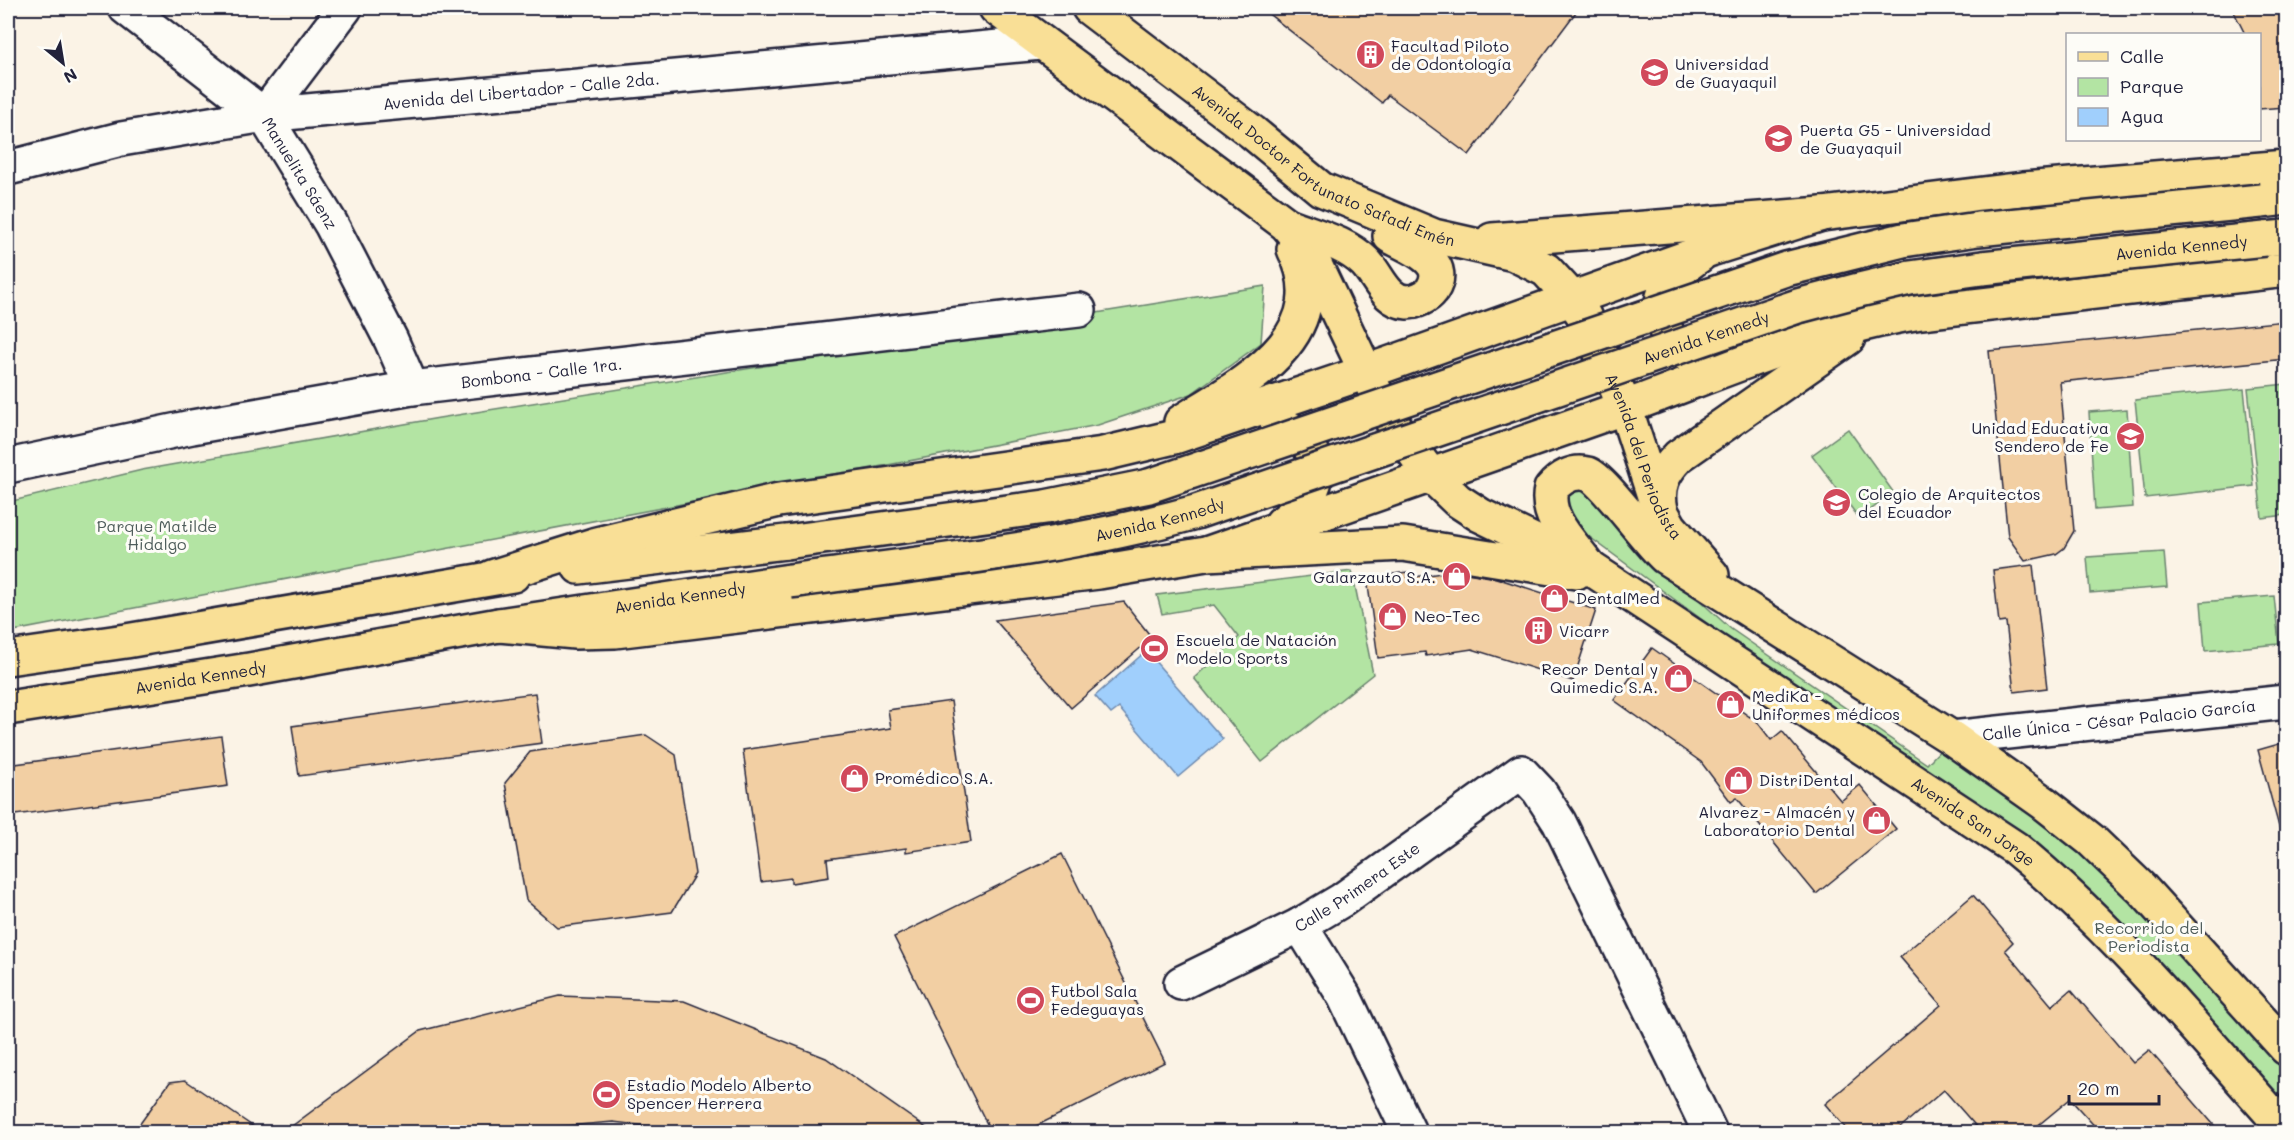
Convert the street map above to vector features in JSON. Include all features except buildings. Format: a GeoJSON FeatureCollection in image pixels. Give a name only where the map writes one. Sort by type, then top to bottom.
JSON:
{"type":"FeatureCollection","features":[{"type":"Feature","properties":{"kind":"main road"},"geometry":{"type":"LineString","coordinates":[[996,8],[1276,217],[1308,250],[1366,372],[1398,431],[1430,474],[1457,500],[1480,515],[1597,572]]}},
{"type":"Feature","properties":{"kind":"main road","name":"Avenida Doctor Fortunato Safadi Emén"},"geometry":{"type":"LineString","coordinates":[[1089,8],[1252,132],[1321,189],[1434,236],[1514,254],[1532,261],[1546,270],[1571,297]]}},
{"type":"Feature","properties":{"kind":"main road"},"geometry":{"type":"LineString","coordinates":[[1464,242],[1822,214],[2023,189],[2286,167]]}},
{"type":"Feature","properties":{"kind":"main road"},"geometry":{"type":"LineString","coordinates":[[1276,217],[1349,249],[1359,256],[1385,291],[1397,300],[1409,302],[1429,293],[1435,284],[1436,273],[1424,252],[1392,238],[1321,189]]}},
{"type":"Feature","properties":{"kind":"main road"},"geometry":{"type":"LineString","coordinates":[[8,658],[126,641],[492,578],[1045,507],[1149,486],[1786,269],[1881,245],[1977,229],[2274,200]]}},
{"type":"Feature","properties":{"kind":"main road"},"geometry":{"type":"LineString","coordinates":[[492,578],[597,544],[779,500],[1103,454],[1232,418],[1571,297],[1822,214]]}},
{"type":"Feature","properties":{"kind":"main road"},"geometry":{"type":"LineString","coordinates":[[1103,454],[1179,423],[1244,383],[1267,366],[1295,330],[1303,315],[1305,299],[1301,267],[1276,217]]}},
{"type":"Feature","properties":{"kind":"main road","name":"Avenida Kennedy"},"geometry":{"type":"LineString","coordinates":[[8,708],[249,670],[500,625],[1050,545],[1156,524],[1242,497],[1798,306],[1910,278],[2276,238]]}},
{"type":"Feature","properties":{"kind":"main road"},"geometry":{"type":"LineString","coordinates":[[1711,249],[1683,267],[1674,278],[1661,303],[1663,321],[1669,339],[1692,358],[1719,363],[1748,359]]}},
{"type":"Feature","properties":{"kind":"main road"},"geometry":{"type":"LineString","coordinates":[[1206,554],[1625,407],[1748,359],[1854,325],[1921,312],[2286,270]]}},
{"type":"Feature","properties":{"kind":"main road","name":"Avenida del Periodista"},"geometry":{"type":"LineString","coordinates":[[1571,297],[1584,316],[1625,407],[1653,496],[1661,512],[1670,527],[1737,603]]}},
{"type":"Feature","properties":{"kind":"main road"},"geometry":{"type":"LineString","coordinates":[[1661,512],[1659,487],[1671,464],[1679,456],[1837,344],[1868,329],[1921,312]]}},
{"type":"Feature","properties":{"kind":"main road"},"geometry":{"type":"LineString","coordinates":[[1232,418],[1259,418],[1291,427],[1309,444],[1316,460],[1317,478],[1304,505],[1268,532]]}},
{"type":"Feature","properties":{"kind":"main road"},"geometry":{"type":"LineString","coordinates":[[1597,572],[1557,524],[1550,505],[1551,489],[1572,473],[1594,477],[1647,541],[1665,557],[1952,738],[2044,803],[2091,840],[2142,889],[2286,1048]]}},
{"type":"Feature","properties":{"kind":"main road"},"geometry":{"type":"LineString","coordinates":[[500,625],[575,632],[615,631],[1099,572],[1206,554],[1402,544],[1597,572]]}},
{"type":"Feature","properties":{"kind":"main road","name":"Avenida San Jorge"},"geometry":{"type":"LineString","coordinates":[[1597,572],[2015,848],[2059,884],[2101,927],[2286,1130]]}},
{"type":"Feature","properties":{"kind":"street","name":"Manuelita Sáenz"},"geometry":{"type":"LineString","coordinates":[[126,8],[264,115],[331,224],[391,340],[412,388]]}},
{"type":"Feature","properties":{"kind":"street"},"geometry":{"type":"LineString","coordinates":[[264,115],[345,8]]}},
{"type":"Feature","properties":{"kind":"street","name":"Avenida del Libertador - Calle 2da."},"geometry":{"type":"LineString","coordinates":[[8,168],[121,139],[264,115],[1041,43]]}},
{"type":"Feature","properties":{"kind":"street","name":"Bombona - Calle 1ra."},"geometry":{"type":"LineString","coordinates":[[8,466],[192,427],[412,388],[1079,310]]}},
{"type":"Feature","properties":{"kind":"street","name":"Calle Única - César Palacio García"},"geometry":{"type":"LineString","coordinates":[[1952,738],[2286,702]]}},
{"type":"Feature","properties":{"kind":"street","name":"Calle Primera Este"},"geometry":{"type":"LineString","coordinates":[[1181,983],[1300,925],[1407,855],[1521,772],[1544,798],[1559,822],[1710,1132]]}},
{"type":"Feature","properties":{"kind":"street"},"geometry":{"type":"LineString","coordinates":[[1300,925],[1344,996],[1409,1132]]}},
{"type":"Feature","properties":{"kind":"green space","name":"Parque Matilde Hidalgo"},"geometry":{"type":"Polygon","coordinates":[[[1265,286],[1261,343],[1191,394],[1098,425],[8,632],[8,502],[142,470],[439,418],[1265,286]]]}},
{"type":"Feature","properties":{"kind":"green space"},"geometry":{"type":"Polygon","coordinates":[[[2286,384],[2286,515],[2262,518],[2248,388],[2286,384]]]}},
{"type":"Feature","properties":{"kind":"green space"},"geometry":{"type":"Polygon","coordinates":[[[2244,389],[2254,486],[2145,498],[2135,400],[2244,389]]]}},
{"type":"Feature","properties":{"kind":"green space"},"geometry":{"type":"Polygon","coordinates":[[[2127,409],[2133,507],[2095,510],[2089,412],[2127,409]]]}},
{"type":"Feature","properties":{"kind":"green space"},"geometry":{"type":"Polygon","coordinates":[[[1848,429],[1894,493],[1859,518],[1812,455],[1848,429]]]}},
{"type":"Feature","properties":{"kind":"green space","name":"Recorrido del Periodista"},"geometry":{"type":"Polygon","coordinates":[[[1571,487],[1587,489],[1622,530],[1731,629],[1927,764],[1952,738],[2044,803],[2286,1048],[2286,1130],[1973,819],[1572,524],[1559,498],[1571,487]]]}},
{"type":"Feature","properties":{"kind":"green space"},"geometry":{"type":"Polygon","coordinates":[[[2164,552],[2167,587],[2090,593],[2087,557],[2164,552]]]}},
{"type":"Feature","properties":{"kind":"green space"},"geometry":{"type":"Polygon","coordinates":[[[1352,571],[1373,674],[1262,762],[1194,678],[1239,637],[1214,605],[1162,614],[1157,595],[1352,571]]]}},
{"type":"Feature","properties":{"kind":"green space"},"geometry":{"type":"Polygon","coordinates":[[[2274,596],[2279,644],[2205,651],[2201,602],[2274,596]]]}},
{"type":"Feature","properties":{"kind":"water"},"geometry":{"type":"Polygon","coordinates":[[[1146,651],[1223,739],[1178,777],[1119,708],[1111,714],[1095,696],[1146,651]]]}},
{"type":"Feature","properties":{"kind":"place","name":"Facultad Piloto de Odontología"},"geometry":{"type":"Point","coordinates":[1370,55]}},
{"type":"Feature","properties":{"kind":"place","name":"Universidad de Guayaquil"},"geometry":{"type":"Point","coordinates":[1654,73]}},
{"type":"Feature","properties":{"kind":"place","name":"Puerta G5 - Universidad de Guayaquil"},"geometry":{"type":"Point","coordinates":[1779,139]}},
{"type":"Feature","properties":{"kind":"place","name":"Unidad Educativa Sendero de Fe"},"geometry":{"type":"Point","coordinates":[2130,437]}},
{"type":"Feature","properties":{"kind":"place","name":"Colegio de Arquitectos del Ecuador"},"geometry":{"type":"Point","coordinates":[1837,503]}},
{"type":"Feature","properties":{"kind":"place","name":"Galarzauto S.A."},"geometry":{"type":"Point","coordinates":[1457,577]}},
{"type":"Feature","properties":{"kind":"place","name":"DentalMed"},"geometry":{"type":"Point","coordinates":[1555,598]}},
{"type":"Feature","properties":{"kind":"place","name":"Neo-Tec"},"geometry":{"type":"Point","coordinates":[1393,616]}},
{"type":"Feature","properties":{"kind":"place","name":"Vicarr"},"geometry":{"type":"Point","coordinates":[1538,631]}},
{"type":"Feature","properties":{"kind":"place","name":"Escuela de Natación Modelo Sports"},"geometry":{"type":"Point","coordinates":[1155,649]}},
{"type":"Feature","properties":{"kind":"place","name":"Recor Dental y Quimedic S.A."},"geometry":{"type":"Point","coordinates":[1679,678]}},
{"type":"Feature","properties":{"kind":"place","name":"MediKa - Uniformes médicos"},"geometry":{"type":"Point","coordinates":[1731,705]}},
{"type":"Feature","properties":{"kind":"place","name":"Promédico S.A."},"geometry":{"type":"Point","coordinates":[854,778]}},
{"type":"Feature","properties":{"kind":"place","name":"DistriDental"},"geometry":{"type":"Point","coordinates":[1738,780]}},
{"type":"Feature","properties":{"kind":"place","name":"Alvarez - Almacén y Laboratorio Dental"},"geometry":{"type":"Point","coordinates":[1876,821]}},
{"type":"Feature","properties":{"kind":"place","name":"Futbol Sala Fedeguayas"},"geometry":{"type":"Point","coordinates":[1030,1000]}},
{"type":"Feature","properties":{"kind":"place","name":"Estadio Modelo Alberto Spencer Herrera"},"geometry":{"type":"Point","coordinates":[606,1094]}}]}
